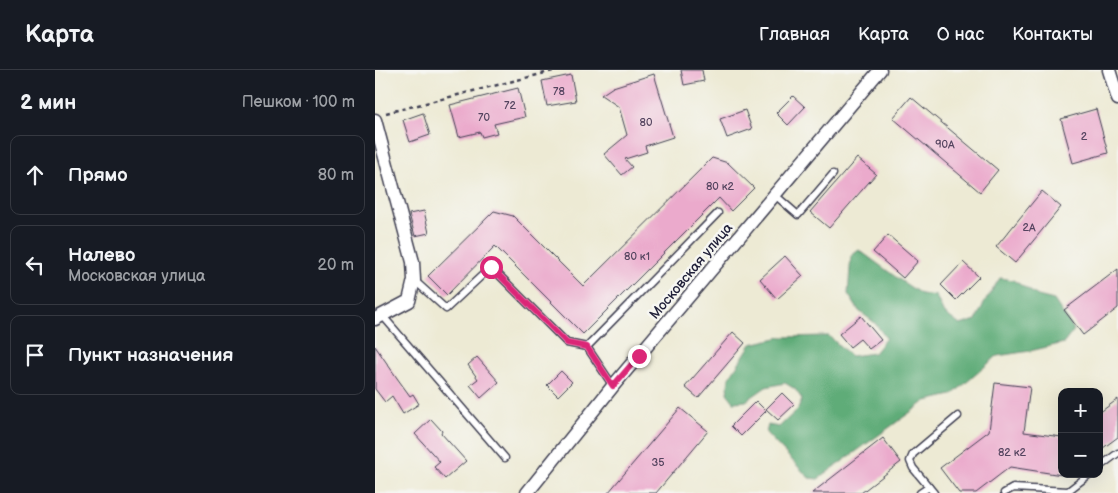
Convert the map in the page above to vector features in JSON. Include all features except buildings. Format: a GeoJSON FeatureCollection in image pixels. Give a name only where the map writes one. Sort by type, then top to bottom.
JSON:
{"type":"FeatureCollection","features":[{"type":"Feature","properties":{"kind":"street","name":"Московская улица"},"geometry":{"type":"LineString","coordinates":[[527,493],[613,386],[880,70]]}},
{"type":"Feature","properties":{"kind":"street"},"geometry":{"type":"LineString","coordinates":[[1109,70],[1118,99]]}},
{"type":"Feature","properties":{"kind":"street"},"geometry":{"type":"LineString","coordinates":[[379,317],[409,301],[414,280],[413,262],[380,117]]}},
{"type":"Feature","properties":{"kind":"lane"},"geometry":{"type":"LineString","coordinates":[[775,195],[798,215],[833,174]]}},
{"type":"Feature","properties":{"kind":"lane"},"geometry":{"type":"LineString","coordinates":[[587,347],[718,213]]}},
{"type":"Feature","properties":{"kind":"lane"},"geometry":{"type":"LineString","coordinates":[[414,280],[446,309],[491,267],[567,343],[587,347],[613,386]]}},
{"type":"Feature","properties":{"kind":"lane"},"geometry":{"type":"LineString","coordinates":[[379,317],[505,458]]}},
{"type":"Feature","properties":{"kind":"lane"},"geometry":{"type":"LineString","coordinates":[[934,493],[913,468],[910,461],[913,454],[958,416]]}},
{"type":"Feature","properties":{"kind":"lane"},"geometry":{"type":"LineString","coordinates":[[1103,464],[1118,452]]}},
{"type":"Feature","properties":{"kind":"lane"},"geometry":{"type":"LineString","coordinates":[[1004,493],[1013,488],[1068,491],[1085,478]]}},
{"type":"Feature","properties":{"kind":"lane"},"geometry":{"type":"LineString","coordinates":[[920,493],[929,487]]}},
{"type":"Feature","properties":{"kind":"path"},"geometry":{"type":"LineString","coordinates":[[380,117],[557,70]]}},
{"type":"Feature","properties":{"kind":"green space"},"geometry":{"type":"Polygon","coordinates":[[[859,250],[921,294],[936,296],[943,312],[960,325],[976,320],[1000,278],[1013,280],[1038,296],[1054,300],[1074,330],[1064,343],[997,356],[952,395],[926,401],[818,479],[809,478],[766,433],[768,425],[779,427],[798,409],[802,399],[795,389],[785,383],[766,387],[746,401],[734,402],[727,393],[729,378],[751,344],[781,337],[829,336],[851,356],[874,353],[886,338],[875,323],[859,311],[848,294],[851,256],[859,250]]]}},
{"type":"Feature","properties":{"kind":"route"},"geometry":{"type":"LineString","coordinates":[[491,267],[567,343],[587,347],[613,386],[639,356]]}}]}
